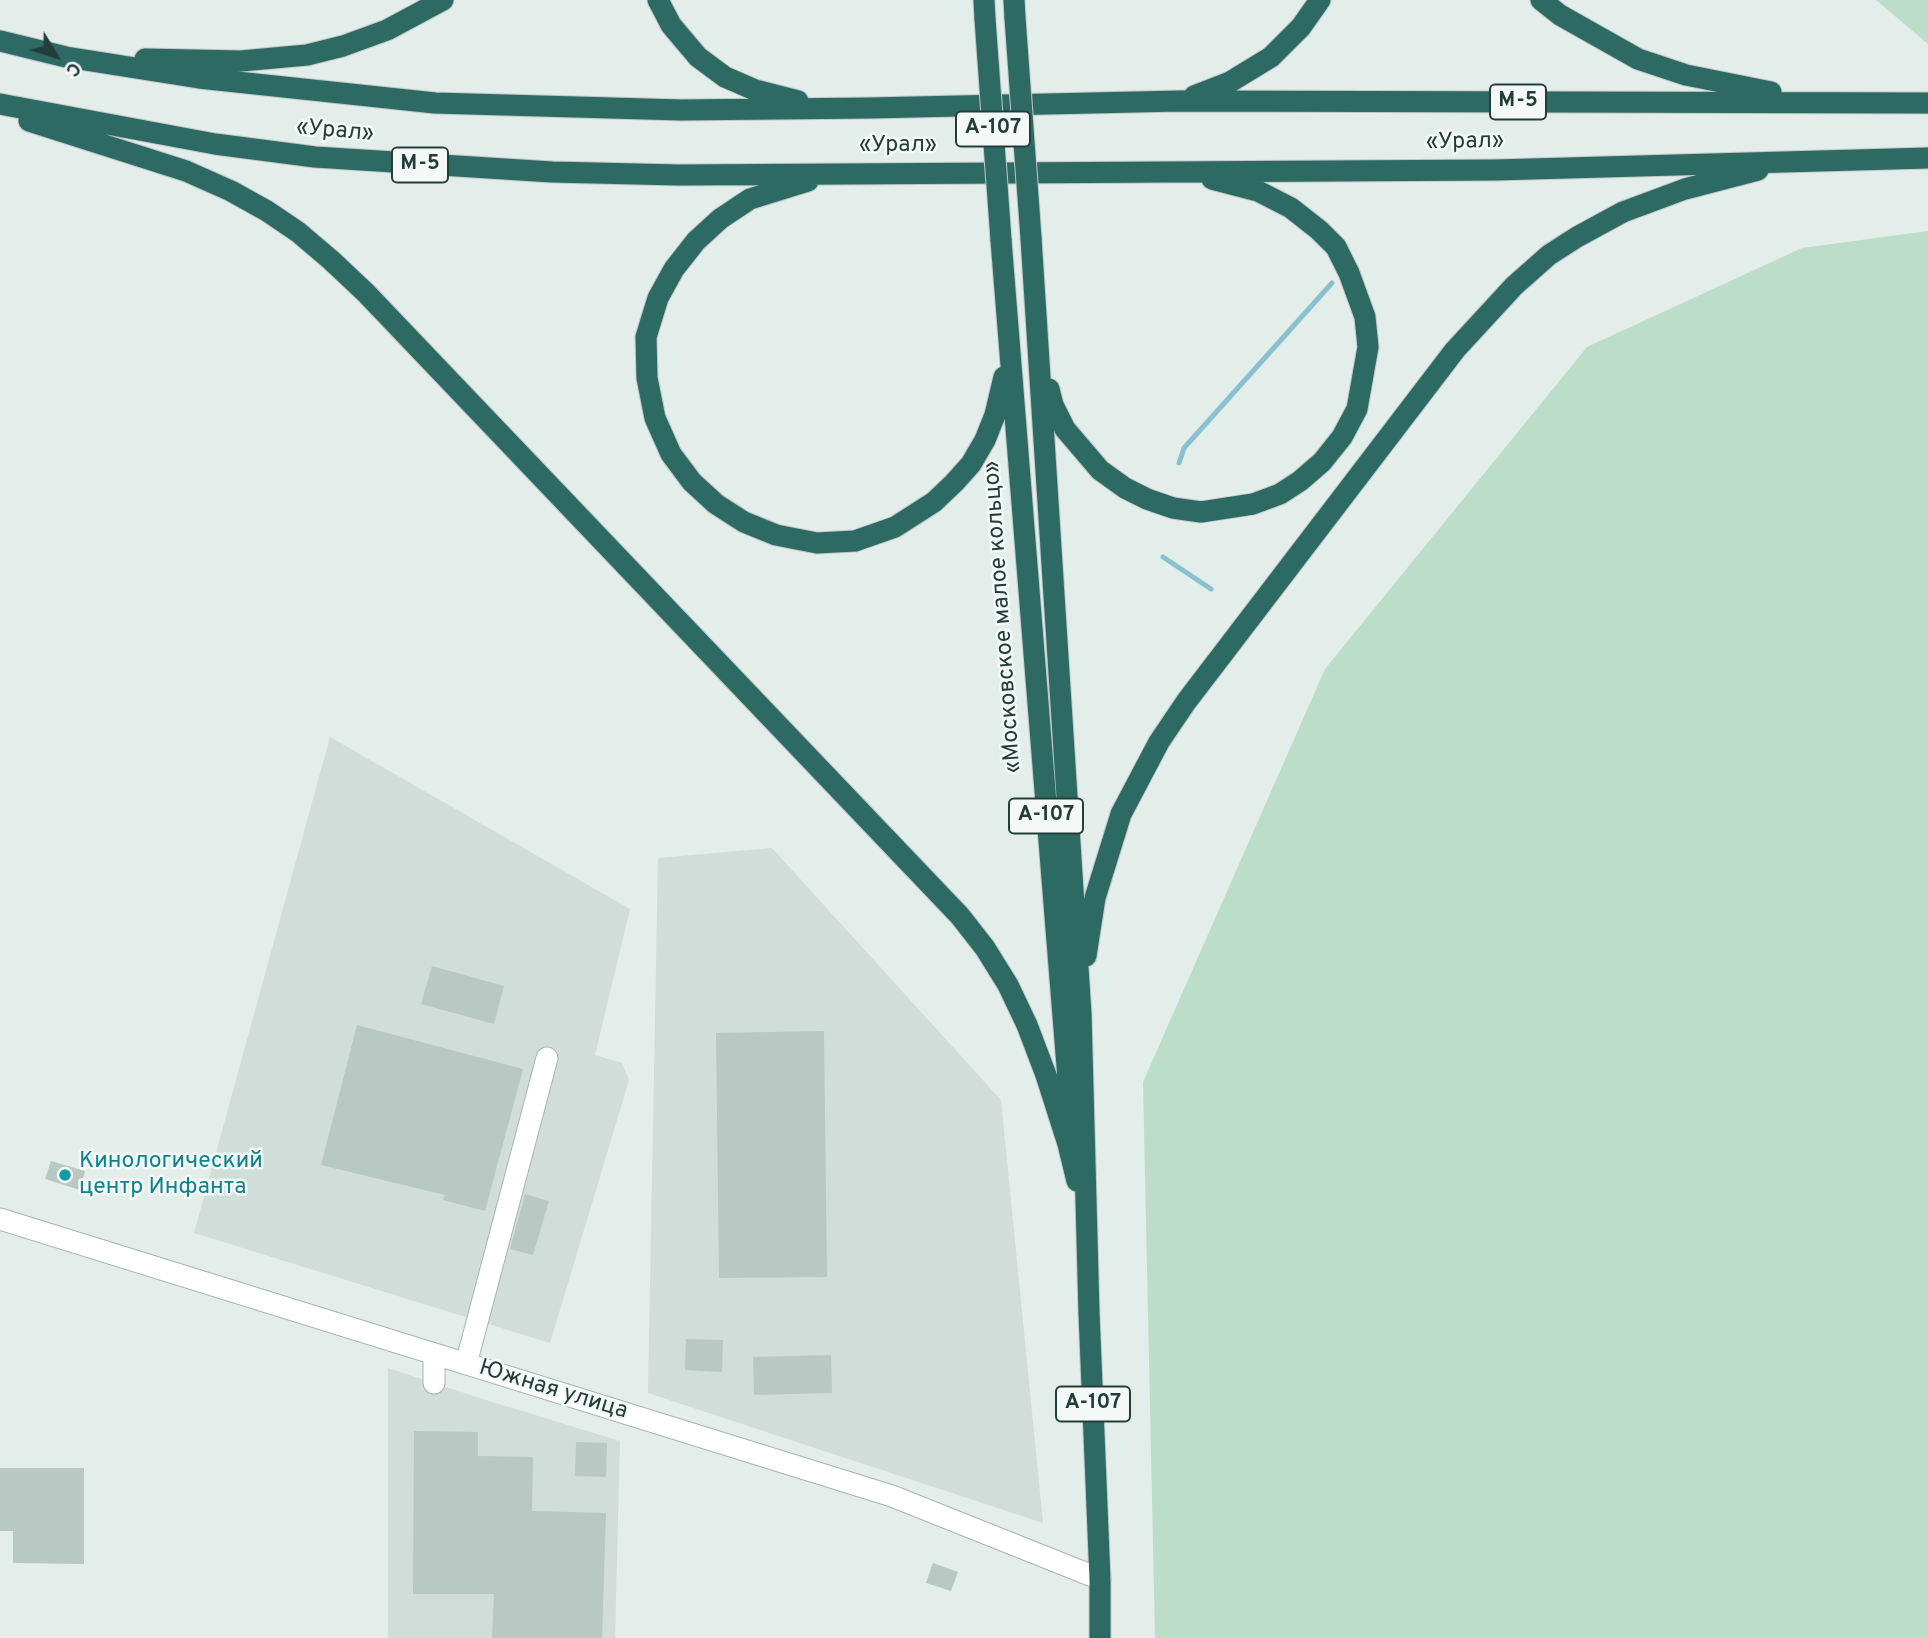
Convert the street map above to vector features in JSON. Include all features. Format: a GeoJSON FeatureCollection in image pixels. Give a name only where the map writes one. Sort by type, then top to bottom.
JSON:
{"type":"FeatureCollection","features":[{"type":"Feature","properties":{"kind":"highway"},"geometry":{"type":"LineString","coordinates":[[66,57],[241,61],[307,55],[387,30],[443,0]]}},
{"type":"Feature","properties":{"kind":"highway"},"geometry":{"type":"LineString","coordinates":[[658,0],[671,25],[698,57],[725,77],[755,90],[798,101],[870,108]]}},
{"type":"Feature","properties":{"kind":"highway"},"geometry":{"type":"LineString","coordinates":[[1180,101],[1230,82],[1271,57],[1301,27],[1320,0]]}},
{"type":"Feature","properties":{"kind":"highway"},"geometry":{"type":"LineString","coordinates":[[1541,0],[1560,15],[1638,59],[1686,75],[1752,89],[1857,103]]}},
{"type":"Feature","properties":{"kind":"highway","name":"«Московское малое кольцо»"},"geometry":{"type":"LineString","coordinates":[[1015,9],[1081,1014],[1100,1638]]}},
{"type":"Feature","properties":{"kind":"highway","name":"«Московское малое кольцо»"},"geometry":{"type":"LineString","coordinates":[[985,10],[1007,319],[1089,1314]]}},
{"type":"Feature","properties":{"kind":"highway","name":"«Урал»"},"geometry":{"type":"LineString","coordinates":[[0,41],[66,57],[199,78],[435,103],[681,110],[1180,101],[1928,103]]}},
{"type":"Feature","properties":{"kind":"highway","name":"«Урал»"},"geometry":{"type":"LineString","coordinates":[[0,104],[215,144],[315,158],[552,172],[679,175],[1495,170],[1928,158]]}},
{"type":"Feature","properties":{"kind":"highway"},"geometry":{"type":"LineString","coordinates":[[0,113],[186,171],[231,191],[298,232],[366,293],[960,916],[985,948],[1008,985],[1027,1025],[1050,1087],[1077,1181]]}},
{"type":"Feature","properties":{"kind":"highway"},"geometry":{"type":"LineString","coordinates":[[1081,1014],[1095,898],[1121,814],[1137,779],[1186,702],[1455,350],[1514,286],[1549,255],[1577,237],[1623,212],[1685,189],[1795,161]]}},
{"type":"Feature","properties":{"kind":"highway"},"geometry":{"type":"LineString","coordinates":[[1036,321],[1046,379],[1053,405],[1065,429],[1100,470],[1125,488],[1147,499],[1173,508],[1201,512],[1229,509],[1280,494],[1322,462],[1342,437],[1357,409],[1364,378],[1368,347],[1366,317],[1349,273],[1336,247],[1291,208],[1258,191],[1183,171]]}},
{"type":"Feature","properties":{"kind":"highway"},"geometry":{"type":"LineString","coordinates":[[844,172],[792,184],[750,199],[720,219],[681,259],[658,299],[646,337],[647,378],[655,418],[671,454],[692,482],[716,504],[744,522],[776,535],[817,543],[855,541],[895,527],[934,502],[954,484],[971,464],[985,440],[1002,391],[1007,319]]}},
{"type":"Feature","properties":{"kind":"street"},"geometry":{"type":"LineString","coordinates":[[466,1364],[547,1058]]}},
{"type":"Feature","properties":{"kind":"street","name":"Южная улица"},"geometry":{"type":"LineString","coordinates":[[0,1219],[892,1496],[1100,1579]]}},
{"type":"Feature","properties":{"kind":"street"},"geometry":{"type":"LineString","coordinates":[[434,1354],[434,1383]]}},
{"type":"Feature","properties":{"kind":"shaded area"},"geometry":{"type":"Polygon","coordinates":[[[330,737],[630,909],[595,1055],[622,1063],[629,1080],[550,1343],[194,1233],[330,737]]]}},
{"type":"Feature","properties":{"kind":"shaded area"},"geometry":{"type":"Polygon","coordinates":[[[772,848],[1001,1100],[1043,1523],[648,1393],[658,858],[772,848]]]}},
{"type":"Feature","properties":{"kind":"shaded area"},"geometry":{"type":"Polygon","coordinates":[[[388,1368],[620,1441],[615,1638],[388,1638],[388,1368]]]}},
{"type":"Feature","properties":{"kind":"green space"},"geometry":{"type":"Polygon","coordinates":[[[1876,0],[1928,0],[1928,44],[1876,0]]]}},
{"type":"Feature","properties":{"kind":"green space"},"geometry":{"type":"Polygon","coordinates":[[[1928,231],[1928,1638],[1155,1638],[1143,1082],[1325,669],[1587,347],[1802,248],[1928,231]]]}},
{"type":"Feature","properties":{"kind":"building"},"geometry":{"type":"Polygon","coordinates":[[[432,966],[504,986],[494,1024],[421,1004],[432,966]]]}},
{"type":"Feature","properties":{"kind":"building"},"geometry":{"type":"Polygon","coordinates":[[[357,1025],[523,1069],[485,1211],[443,1200],[445,1195],[321,1165],[357,1025]]]}},
{"type":"Feature","properties":{"kind":"building"},"geometry":{"type":"Polygon","coordinates":[[[824,1031],[827,1277],[719,1278],[716,1033],[824,1031]]]}},
{"type":"Feature","properties":{"kind":"building","name":"Кинологический центр Инфанта"},"geometry":{"type":"Polygon","coordinates":[[[51,1161],[85,1171],[80,1190],[45,1179],[51,1161]]]}},
{"type":"Feature","properties":{"kind":"building"},"geometry":{"type":"Polygon","coordinates":[[[525,1194],[549,1201],[533,1255],[510,1249],[525,1194]]]}},
{"type":"Feature","properties":{"kind":"building"},"geometry":{"type":"Polygon","coordinates":[[[686,1339],[723,1340],[722,1372],[685,1370],[686,1339]]]}},
{"type":"Feature","properties":{"kind":"building"},"geometry":{"type":"Polygon","coordinates":[[[831,1355],[832,1393],[754,1395],[753,1357],[831,1355]]]}},
{"type":"Feature","properties":{"kind":"building"},"geometry":{"type":"Polygon","coordinates":[[[414,1431],[478,1432],[478,1456],[533,1457],[532,1511],[606,1513],[602,1638],[492,1638],[494,1594],[413,1594],[414,1431]]]}},
{"type":"Feature","properties":{"kind":"building"},"geometry":{"type":"Polygon","coordinates":[[[576,1442],[607,1443],[606,1477],[575,1476],[576,1442]]]}},
{"type":"Feature","properties":{"kind":"building"},"geometry":{"type":"Polygon","coordinates":[[[0,1468],[84,1468],[84,1564],[13,1563],[13,1531],[0,1531],[0,1468]]]}},
{"type":"Feature","properties":{"kind":"building"},"geometry":{"type":"Polygon","coordinates":[[[933,1563],[958,1572],[951,1591],[926,1583],[933,1563]]]}},
{"type":"Feature","properties":{"kind":"waterway"},"geometry":{"type":"LineString","coordinates":[[1179,463],[1184,448],[1332,283]]}},
{"type":"Feature","properties":{"kind":"waterway"},"geometry":{"type":"LineString","coordinates":[[1163,557],[1211,589]]}},
{"type":"Feature","properties":{"kind":"place","name":"Кинологический центр Инфанта"},"geometry":{"type":"Point","coordinates":[65,1175]}}]}
